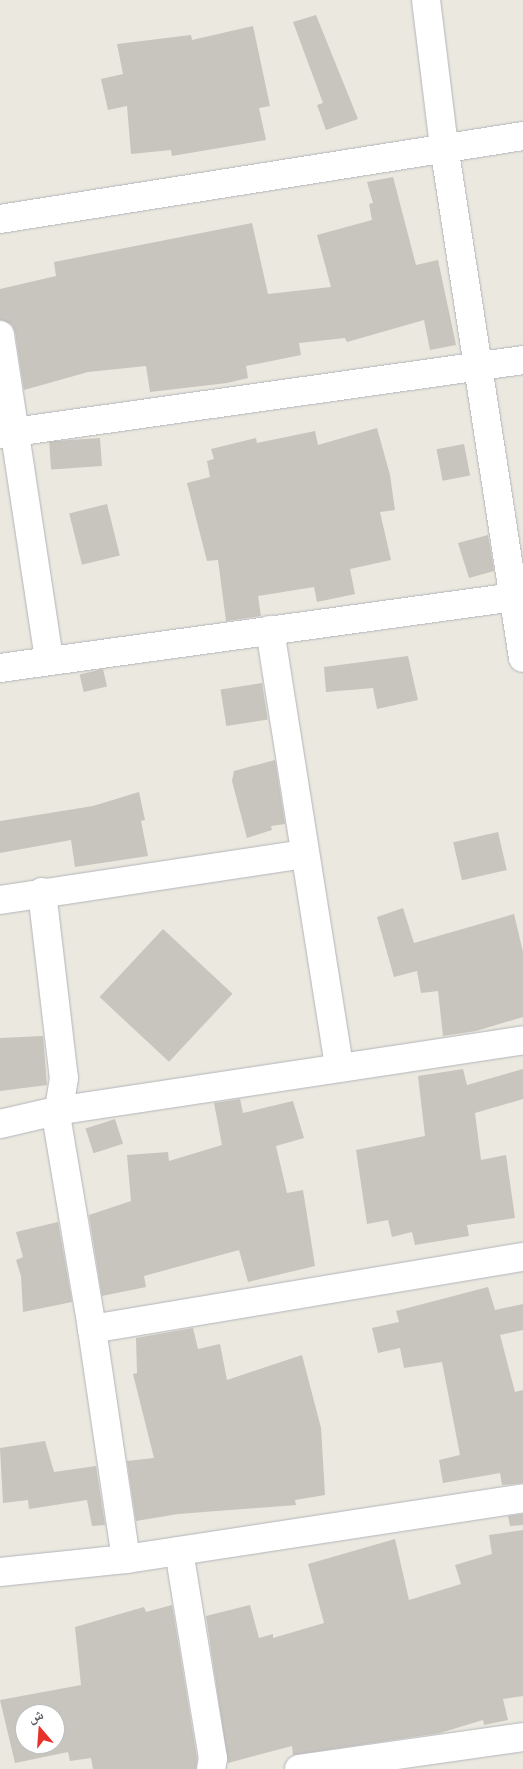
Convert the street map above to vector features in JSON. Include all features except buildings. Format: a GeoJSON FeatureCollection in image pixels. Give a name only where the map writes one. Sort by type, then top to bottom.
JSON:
{"type":"FeatureCollection","features":[{"type":"Feature","properties":{"kind":"street"},"geometry":{"type":"LineString","coordinates":[[426,0],[444,146],[478,368],[516,582],[523,658]]}},
{"type":"Feature","properties":{"kind":"street"},"geometry":{"type":"LineString","coordinates":[[0,219],[444,146],[523,136]]}},
{"type":"Feature","properties":{"kind":"street"},"geometry":{"type":"LineString","coordinates":[[0,335],[8,433],[49,660]]}},
{"type":"Feature","properties":{"kind":"street"},"geometry":{"type":"LineString","coordinates":[[8,433],[478,368],[523,360]]}},
{"type":"Feature","properties":{"kind":"street"},"geometry":{"type":"LineString","coordinates":[[0,668],[270,630],[516,582]]}},
{"type":"Feature","properties":{"kind":"street"},"geometry":{"type":"LineString","coordinates":[[270,630],[339,1068]]}},
{"type":"Feature","properties":{"kind":"street"},"geometry":{"type":"LineString","coordinates":[[0,900],[42,892],[305,854]]}},
{"type":"Feature","properties":{"kind":"street"},"geometry":{"type":"LineString","coordinates":[[42,892],[64,1078],[56,1111],[92,1329],[126,1559]]}},
{"type":"Feature","properties":{"kind":"street"},"geometry":{"type":"LineString","coordinates":[[0,1124],[56,1111],[523,1040]]}},
{"type":"Feature","properties":{"kind":"street"},"geometry":{"type":"LineString","coordinates":[[92,1329],[523,1257]]}},
{"type":"Feature","properties":{"kind":"street"},"geometry":{"type":"LineString","coordinates":[[0,1572],[126,1559],[523,1498]]}},
{"type":"Feature","properties":{"kind":"street"},"geometry":{"type":"LineString","coordinates":[[179,1551],[213,1758],[211,1769]]}},
{"type":"Feature","properties":{"kind":"street"},"geometry":{"type":"LineString","coordinates":[[299,1769],[523,1737]]}}]}
